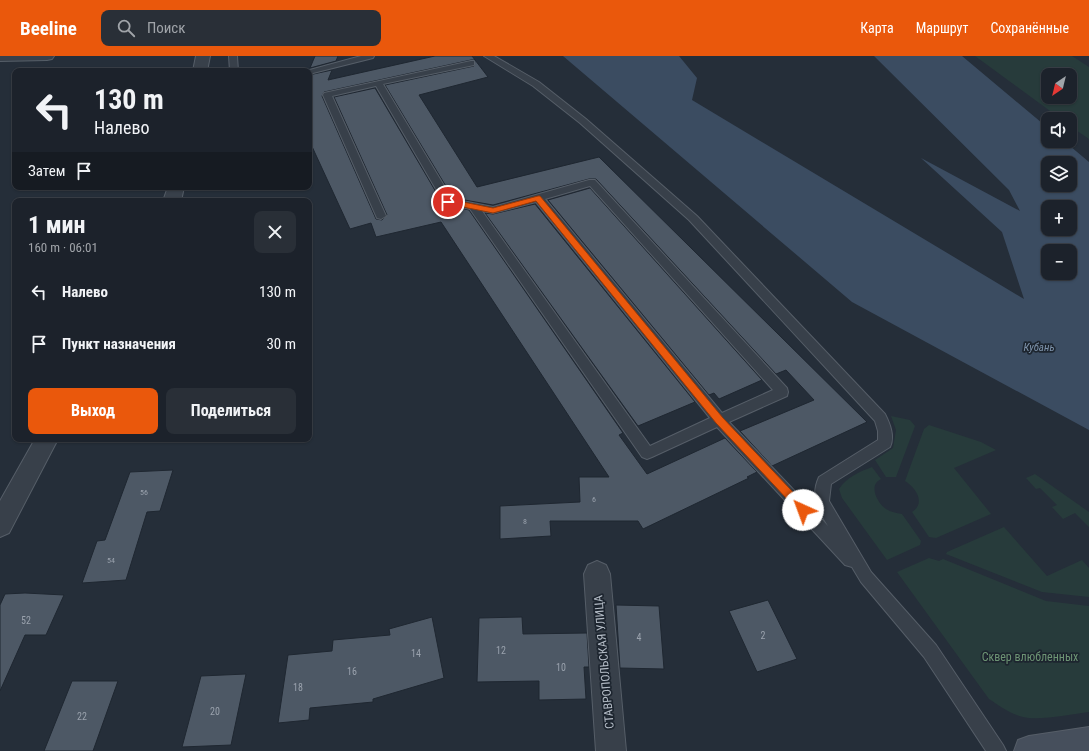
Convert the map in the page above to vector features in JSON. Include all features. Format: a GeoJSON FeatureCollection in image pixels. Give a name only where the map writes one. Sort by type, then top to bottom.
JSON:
{"type":"FeatureCollection","features":[{"type":"Feature","properties":{"kind":"main road"},"geometry":{"type":"LineString","coordinates":[[1029,751],[1089,742]]}},
{"type":"Feature","properties":{"kind":"street"},"geometry":{"type":"LineString","coordinates":[[0,57],[47,56]]}},
{"type":"Feature","properties":{"kind":"street"},"geometry":{"type":"LineString","coordinates":[[201,68],[203,56]]}},
{"type":"Feature","properties":{"kind":"street"},"geometry":{"type":"LineString","coordinates":[[0,525],[45,442]]}},
{"type":"Feature","properties":{"kind":"street","name":"СТАВРОПОЛЬСКАЯ УЛИЦА"},"geometry":{"type":"LineString","coordinates":[[597,574],[611,751]]}},
{"type":"Feature","properties":{"kind":"lane"},"geometry":{"type":"LineString","coordinates":[[233,56],[234,68]]}},
{"type":"Feature","properties":{"kind":"lane"},"geometry":{"type":"LineString","coordinates":[[312,71],[370,56]]}},
{"type":"Feature","properties":{"kind":"lane"},"geometry":{"type":"LineString","coordinates":[[488,56],[536,84],[577,116],[693,218],[880,418],[885,431],[885,443],[824,481],[822,502],[866,577]]}},
{"type":"Feature","properties":{"kind":"lane"},"geometry":{"type":"LineString","coordinates":[[381,216],[327,95],[471,63]]}},
{"type":"Feature","properties":{"kind":"lane"},"geometry":{"type":"LineString","coordinates":[[378,83],[448,202],[493,210],[592,182],[782,392],[647,453],[474,207]]}},
{"type":"Feature","properties":{"kind":"lane"},"geometry":{"type":"LineString","coordinates":[[538,198],[720,421],[866,577],[930,652],[997,751]]}},
{"type":"Feature","properties":{"kind":"green space"},"geometry":{"type":"Polygon","coordinates":[[[975,56],[1072,56],[1089,67],[1089,139],[1077,131],[1077,112],[1051,112],[975,56]]]}},
{"type":"Feature","properties":{"kind":"green space"},"geometry":{"type":"Polygon","coordinates":[[[891,416],[910,420],[915,426],[896,477],[886,477],[875,460],[893,448],[896,430],[891,416]]]}},
{"type":"Feature","properties":{"kind":"green space"},"geometry":{"type":"Polygon","coordinates":[[[929,425],[981,442],[996,450],[954,468],[991,514],[936,538],[929,537],[912,512],[916,508],[919,500],[916,492],[905,481],[924,429],[929,425]]]}},
{"type":"Feature","properties":{"kind":"green space"},"geometry":{"type":"Polygon","coordinates":[[[872,467],[881,479],[875,485],[874,490],[880,503],[888,510],[902,514],[921,541],[920,545],[887,560],[842,498],[839,489],[850,478],[872,467]]]}},
{"type":"Feature","properties":{"kind":"green space"},"geometry":{"type":"Polygon","coordinates":[[[1035,474],[1089,512],[1089,527],[1075,513],[1063,519],[1052,507],[1057,505],[1040,488],[1036,489],[1026,478],[1035,474]]]}},
{"type":"Feature","properties":{"kind":"green space"},"geometry":{"type":"Polygon","coordinates":[[[1004,527],[1047,576],[1082,560],[1089,568],[1089,597],[1042,592],[946,554],[947,552],[1004,527]]]}},
{"type":"Feature","properties":{"kind":"green space","name":"Сквер влюбленных"},"geometry":{"type":"Polygon","coordinates":[[[929,558],[939,561],[943,559],[1046,601],[1089,606],[1089,712],[1046,718],[1030,718],[1005,710],[989,699],[897,572],[929,558]]]}},
{"type":"Feature","properties":{"kind":"water","name":"Кубань"},"geometry":{"type":"Polygon","coordinates":[[[563,56],[679,56],[697,78],[692,100],[1024,299],[1002,232],[921,158],[1020,211],[1009,190],[874,56],[962,56],[1041,122],[1041,148],[1072,148],[1089,162],[1089,430],[852,302],[563,56]]]}},
{"type":"Feature","properties":{"kind":"building"},"geometry":{"type":"Polygon","coordinates":[[[315,56],[338,56],[336,61],[310,68],[315,56]]]}},
{"type":"Feature","properties":{"kind":"building"},"geometry":{"type":"Polygon","coordinates":[[[435,56],[472,56],[488,77],[419,95],[477,187],[599,157],[867,422],[772,466],[740,431],[814,400],[786,370],[776,374],[596,179],[589,179],[493,205],[453,198],[385,85],[474,66],[475,60],[324,92],[322,96],[376,219],[382,220],[387,215],[334,97],[375,88],[443,204],[469,210],[623,433],[619,435],[647,474],[725,438],[757,472],[747,477],[749,478],[643,529],[638,521],[550,521],[551,536],[500,539],[500,506],[580,502],[579,477],[609,477],[441,222],[376,237],[371,223],[350,229],[312,147],[312,74],[332,70],[328,80],[435,56]]]}},
{"type":"Feature","properties":{"kind":"building"},"geometry":{"type":"Polygon","coordinates":[[[590,188],[762,380],[719,399],[714,393],[709,395],[548,200],[590,188]]]}},
{"type":"Feature","properties":{"kind":"building"},"geometry":{"type":"Polygon","coordinates":[[[535,204],[695,402],[638,426],[485,213],[493,214],[535,204]]]}},
{"type":"Feature","properties":{"kind":"building"},"geometry":{"type":"Polygon","coordinates":[[[173,470],[160,511],[147,512],[126,580],[82,583],[97,541],[105,540],[130,472],[173,470]]]}},
{"type":"Feature","properties":{"kind":"building"},"geometry":{"type":"Polygon","coordinates":[[[25,593],[64,595],[46,635],[25,635],[0,691],[0,605],[5,594],[25,593]]]}},
{"type":"Feature","properties":{"kind":"building"},"geometry":{"type":"Polygon","coordinates":[[[768,600],[797,659],[757,672],[729,611],[768,600]]]}},
{"type":"Feature","properties":{"kind":"building"},"geometry":{"type":"Polygon","coordinates":[[[616,605],[659,606],[664,669],[620,668],[616,605]]]}},
{"type":"Feature","properties":{"kind":"building"},"geometry":{"type":"Polygon","coordinates":[[[432,617],[444,678],[373,699],[373,702],[310,708],[309,720],[278,723],[288,655],[332,651],[333,640],[390,635],[389,629],[432,617]]]}},
{"type":"Feature","properties":{"kind":"building"},"geometry":{"type":"Polygon","coordinates":[[[522,617],[523,634],[587,633],[589,667],[584,667],[586,699],[539,700],[539,681],[477,682],[479,618],[522,617]]]}},
{"type":"Feature","properties":{"kind":"building"},"geometry":{"type":"Polygon","coordinates":[[[246,674],[231,745],[182,747],[201,676],[246,674]]]}},
{"type":"Feature","properties":{"kind":"building"},"geometry":{"type":"Polygon","coordinates":[[[72,681],[118,681],[93,751],[44,751],[72,681]]]}},
{"type":"Feature","properties":{"kind":"route"},"geometry":{"type":"LineString","coordinates":[[448,202],[493,210],[538,198],[720,421],[803,510]]}}]}
